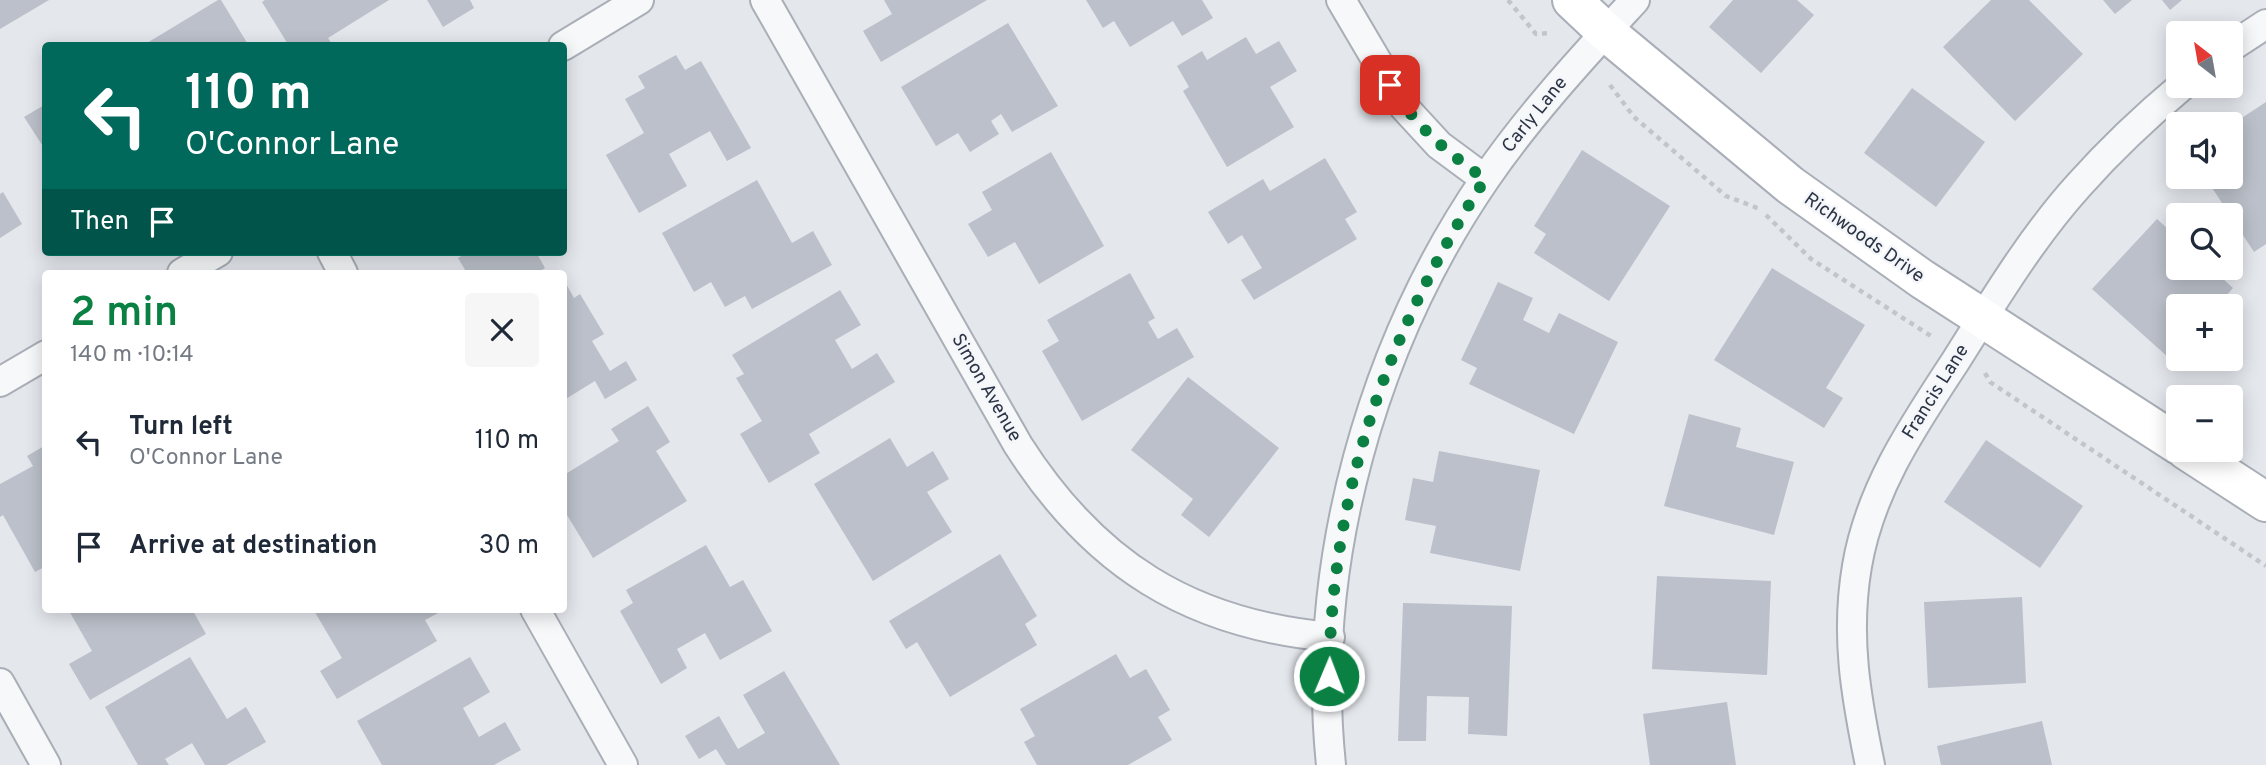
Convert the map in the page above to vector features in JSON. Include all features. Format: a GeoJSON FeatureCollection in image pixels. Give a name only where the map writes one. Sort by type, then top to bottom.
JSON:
{"type":"FeatureCollection","features":[{"type":"Feature","properties":{"kind":"street"},"geometry":{"type":"LineString","coordinates":[[567,44],[639,0]]}},
{"type":"Feature","properties":{"kind":"street","name":"Simon Avenue"},"geometry":{"type":"LineString","coordinates":[[765,0],[1018,445],[1062,508],[1118,560],[1182,600],[1254,626],[1330,637]]}},
{"type":"Feature","properties":{"kind":"street"},"geometry":{"type":"LineString","coordinates":[[1341,0],[1404,107],[1439,145],[1485,179]]}},
{"type":"Feature","properties":{"kind":"street","name":"Richwoods Drive"},"geometry":{"type":"LineString","coordinates":[[1572,0],[1606,32],[1790,185],[1922,279],[2166,437]]}},
{"type":"Feature","properties":{"kind":"street","name":"Carly Lane"},"geometry":{"type":"LineString","coordinates":[[1331,765],[1328,695],[1330,637],[1342,529],[1361,449],[1385,372],[1430,272],[1485,179],[1537,110],[1635,0]]}},
{"type":"Feature","properties":{"kind":"street"},"geometry":{"type":"LineString","coordinates":[[2244,38],[2266,24]]}},
{"type":"Feature","properties":{"kind":"street","name":"Francis Lane"},"geometry":{"type":"LineString","coordinates":[[1870,765],[1853,675],[1851,638],[1853,601],[1863,540],[1878,494],[1894,460],[2023,257],[2077,187],[2134,126],[2168,98]]}},
{"type":"Feature","properties":{"kind":"street"},"geometry":{"type":"LineString","coordinates":[[188,270],[211,256]]}},
{"type":"Feature","properties":{"kind":"street"},"geometry":{"type":"LineString","coordinates":[[0,382],[42,357]]}},
{"type":"Feature","properties":{"kind":"street"},"geometry":{"type":"LineString","coordinates":[[2204,462],[2266,502]]}},
{"type":"Feature","properties":{"kind":"street"},"geometry":{"type":"LineString","coordinates":[[536,613],[623,765]]}},
{"type":"Feature","properties":{"kind":"street"},"geometry":{"type":"LineString","coordinates":[[0,683],[46,765]]}},
{"type":"Feature","properties":{"kind":"path"},"geometry":{"type":"LineString","coordinates":[[1508,0],[1536,34],[1552,33]]}},
{"type":"Feature","properties":{"kind":"path"},"geometry":{"type":"LineString","coordinates":[[1607,81],[1634,117],[1726,196],[1760,209],[1811,258],[1931,336]]}},
{"type":"Feature","properties":{"kind":"path"},"geometry":{"type":"LineString","coordinates":[[1984,372],[1990,382],[2266,566]]}},
{"type":"Feature","properties":{"kind":"building"},"geometry":{"type":"Polygon","coordinates":[[[0,0],[49,0],[0,29],[0,0]]]}},
{"type":"Feature","properties":{"kind":"building"},"geometry":{"type":"Polygon","coordinates":[[[221,0],[247,42],[149,42],[221,0]]]}},
{"type":"Feature","properties":{"kind":"building"},"geometry":{"type":"Polygon","coordinates":[[[389,0],[328,38],[330,42],[287,42],[262,2],[389,0]]]}},
{"type":"Feature","properties":{"kind":"building"},"geometry":{"type":"Polygon","coordinates":[[[427,0],[470,0],[474,8],[443,27],[427,0]]]}},
{"type":"Feature","properties":{"kind":"building"},"geometry":{"type":"Polygon","coordinates":[[[884,0],[987,0],[881,62],[863,31],[892,14],[884,0]]]}},
{"type":"Feature","properties":{"kind":"building"},"geometry":{"type":"Polygon","coordinates":[[[1086,0],[1202,0],[1213,18],[1182,36],[1173,21],[1130,47],[1114,21],[1103,28],[1086,0]]]}},
{"type":"Feature","properties":{"kind":"building"},"geometry":{"type":"Polygon","coordinates":[[[1733,0],[1797,0],[1814,15],[1761,73],[1709,27],[1733,0]]]}},
{"type":"Feature","properties":{"kind":"building"},"geometry":{"type":"Polygon","coordinates":[[[1991,0],[2029,0],[2083,54],[2015,121],[1943,47],[1991,0]]]}},
{"type":"Feature","properties":{"kind":"building"},"geometry":{"type":"Polygon","coordinates":[[[2103,0],[2132,0],[2115,14],[2103,0]]]}},
{"type":"Feature","properties":{"kind":"building"},"geometry":{"type":"Polygon","coordinates":[[[2162,0],[2182,0],[2170,10],[2162,0]]]}},
{"type":"Feature","properties":{"kind":"building"},"geometry":{"type":"Polygon","coordinates":[[[1008,23],[1058,106],[1012,132],[1001,114],[991,121],[999,134],[970,152],[958,133],[936,146],[901,87],[1008,23]]]}},
{"type":"Feature","properties":{"kind":"building"},"geometry":{"type":"Polygon","coordinates":[[[1246,37],[1256,54],[1279,41],[1297,71],[1270,87],[1294,127],[1227,167],[1183,91],[1189,87],[1177,66],[1202,51],[1207,60],[1246,37]]]}},
{"type":"Feature","properties":{"kind":"building"},"geometry":{"type":"Polygon","coordinates":[[[676,55],[685,70],[701,61],[751,148],[727,161],[710,131],[669,154],[687,186],[639,213],[606,155],[644,133],[625,99],[645,88],[638,76],[676,55]]]}},
{"type":"Feature","properties":{"kind":"building"},"geometry":{"type":"Polygon","coordinates":[[[1912,88],[1985,142],[1936,207],[1864,153],[1912,88]]]}},
{"type":"Feature","properties":{"kind":"building"},"geometry":{"type":"Polygon","coordinates":[[[2266,102],[2266,244],[2254,252],[2243,235],[2243,203],[2222,203],[2213,189],[2243,189],[2243,117],[2266,102]]]}},
{"type":"Feature","properties":{"kind":"building"},"geometry":{"type":"Polygon","coordinates":[[[42,106],[42,145],[24,117],[42,106]]]}},
{"type":"Feature","properties":{"kind":"building"},"geometry":{"type":"Polygon","coordinates":[[[1582,150],[1670,206],[1609,301],[1534,253],[1546,234],[1534,226],[1582,150]]]}},
{"type":"Feature","properties":{"kind":"building"},"geometry":{"type":"Polygon","coordinates":[[[1051,152],[1104,246],[1039,284],[1015,242],[988,257],[968,224],[992,210],[982,192],[1051,152]]]}},
{"type":"Feature","properties":{"kind":"building"},"geometry":{"type":"Polygon","coordinates":[[[1325,158],[1357,212],[1345,219],[1357,239],[1254,300],[1241,280],[1262,268],[1242,235],[1228,244],[1208,212],[1263,179],[1270,191],[1325,158]]]}},
{"type":"Feature","properties":{"kind":"building"},"geometry":{"type":"Polygon","coordinates":[[[757,180],[792,243],[813,231],[832,265],[752,309],[745,296],[725,307],[711,282],[694,292],[662,233],[757,180]]]}},
{"type":"Feature","properties":{"kind":"building"},"geometry":{"type":"Polygon","coordinates":[[[3,192],[22,224],[0,238],[0,194],[3,192]]]}},
{"type":"Feature","properties":{"kind":"building"},"geometry":{"type":"Polygon","coordinates":[[[2157,219],[2166,227],[2166,280],[2224,280],[2233,288],[2228,294],[2166,294],[2166,355],[2092,289],[2157,219]]]}},
{"type":"Feature","properties":{"kind":"building"},"geometry":{"type":"Polygon","coordinates":[[[538,256],[545,268],[465,270],[458,258],[538,256]]]}},
{"type":"Feature","properties":{"kind":"building"},"geometry":{"type":"Polygon","coordinates":[[[1772,268],[1865,325],[1826,388],[1843,398],[1824,428],[1714,360],[1772,268]]]}},
{"type":"Feature","properties":{"kind":"building"},"geometry":{"type":"Polygon","coordinates":[[[1130,273],[1155,318],[1148,322],[1158,339],[1177,328],[1194,357],[1082,421],[1042,351],[1059,341],[1047,320],[1130,273]]]}},
{"type":"Feature","properties":{"kind":"building"},"geometry":{"type":"Polygon","coordinates":[[[1498,282],[1533,298],[1523,320],[1549,333],[1559,313],[1618,342],[1574,434],[1469,384],[1477,368],[1461,360],[1498,282]]]}},
{"type":"Feature","properties":{"kind":"building"},"geometry":{"type":"Polygon","coordinates":[[[567,285],[574,298],[580,294],[604,334],[592,341],[610,371],[626,361],[637,380],[605,399],[595,381],[567,398],[567,285]]]}},
{"type":"Feature","properties":{"kind":"building"},"geometry":{"type":"Polygon","coordinates":[[[840,290],[861,325],[835,340],[852,369],[877,353],[895,382],[809,434],[820,453],[769,483],[740,434],[762,421],[736,378],[744,374],[732,355],[840,290]]]}},
{"type":"Feature","properties":{"kind":"building"},"geometry":{"type":"Polygon","coordinates":[[[1188,377],[1279,448],[1209,537],[1181,515],[1193,499],[1131,450],[1188,377]]]}},
{"type":"Feature","properties":{"kind":"building"},"geometry":{"type":"Polygon","coordinates":[[[648,406],[670,442],[656,451],[687,501],[593,558],[567,515],[567,473],[619,441],[611,429],[648,406]]]}},
{"type":"Feature","properties":{"kind":"building"},"geometry":{"type":"Polygon","coordinates":[[[1689,414],[1741,428],[1736,447],[1794,462],[1774,535],[1664,506],[1689,414]]]}},
{"type":"Feature","properties":{"kind":"building"},"geometry":{"type":"Polygon","coordinates":[[[890,438],[907,467],[933,451],[949,479],[927,492],[952,532],[873,581],[814,484],[890,438]]]}},
{"type":"Feature","properties":{"kind":"building"},"geometry":{"type":"Polygon","coordinates":[[[1986,440],[2083,506],[2040,568],[1944,502],[1986,440]]]}},
{"type":"Feature","properties":{"kind":"building"},"geometry":{"type":"Polygon","coordinates":[[[42,447],[42,568],[35,572],[3,515],[0,517],[0,484],[33,466],[27,456],[42,447]]]}},
{"type":"Feature","properties":{"kind":"building"},"geometry":{"type":"Polygon","coordinates":[[[1439,451],[1540,470],[1520,571],[1430,553],[1436,526],[1405,520],[1413,478],[1433,482],[1439,451]]]}},
{"type":"Feature","properties":{"kind":"building"},"geometry":{"type":"Polygon","coordinates":[[[706,545],[730,587],[743,580],[772,631],[720,660],[705,633],[677,649],[687,668],[661,684],[620,611],[633,603],[626,590],[706,545]]]}},
{"type":"Feature","properties":{"kind":"building"},"geometry":{"type":"Polygon","coordinates":[[[1000,554],[1037,616],[1025,624],[1037,645],[950,697],[917,642],[906,649],[889,621],[1000,554]]]}},
{"type":"Feature","properties":{"kind":"building"},"geometry":{"type":"Polygon","coordinates":[[[1657,576],[1771,581],[1767,675],[1652,669],[1657,576]]]}},
{"type":"Feature","properties":{"kind":"building"},"geometry":{"type":"Polygon","coordinates":[[[2022,597],[2026,683],[1928,688],[1924,602],[2022,597]]]}},
{"type":"Feature","properties":{"kind":"building"},"geometry":{"type":"Polygon","coordinates":[[[1403,603],[1512,606],[1507,736],[1468,734],[1469,697],[1427,696],[1426,741],[1398,741],[1403,603]]]}},
{"type":"Feature","properties":{"kind":"building"},"geometry":{"type":"Polygon","coordinates":[[[70,613],[194,613],[206,634],[90,700],[69,664],[92,651],[70,613]]]}},
{"type":"Feature","properties":{"kind":"building"},"geometry":{"type":"Polygon","coordinates":[[[315,613],[438,613],[425,620],[437,641],[337,699],[320,671],[342,658],[315,613]]]}},
{"type":"Feature","properties":{"kind":"building"},"geometry":{"type":"Polygon","coordinates":[[[1116,654],[1130,678],[1146,669],[1170,710],[1158,717],[1172,740],[1128,765],[1037,765],[1024,742],[1035,736],[1020,709],[1116,654]]]}},
{"type":"Feature","properties":{"kind":"building"},"geometry":{"type":"Polygon","coordinates":[[[190,657],[227,719],[246,707],[266,742],[226,765],[205,765],[192,743],[165,759],[169,765],[138,765],[105,707],[190,657]]]}},
{"type":"Feature","properties":{"kind":"building"},"geometry":{"type":"Polygon","coordinates":[[[470,657],[490,692],[463,708],[479,737],[505,722],[521,750],[494,765],[382,765],[357,721],[470,657]]]}},
{"type":"Feature","properties":{"kind":"building"},"geometry":{"type":"Polygon","coordinates":[[[784,671],[840,765],[726,765],[716,749],[699,759],[685,736],[719,716],[738,749],[765,733],[743,695],[784,671]]]}},
{"type":"Feature","properties":{"kind":"building"},"geometry":{"type":"Polygon","coordinates":[[[1727,702],[1736,765],[1650,765],[1643,714],[1727,702]]]}},
{"type":"Feature","properties":{"kind":"building"},"geometry":{"type":"Polygon","coordinates":[[[2042,721],[2052,765],[1941,765],[1937,746],[2042,721]]]}},
{"type":"Feature","properties":{"kind":"route"},"geometry":{"type":"LineString","coordinates":[[1329,676],[1334,583],[1342,529],[1368,423],[1406,321],[1456,225],[1485,179],[1439,145],[1420,127],[1390,85]]}}]}
